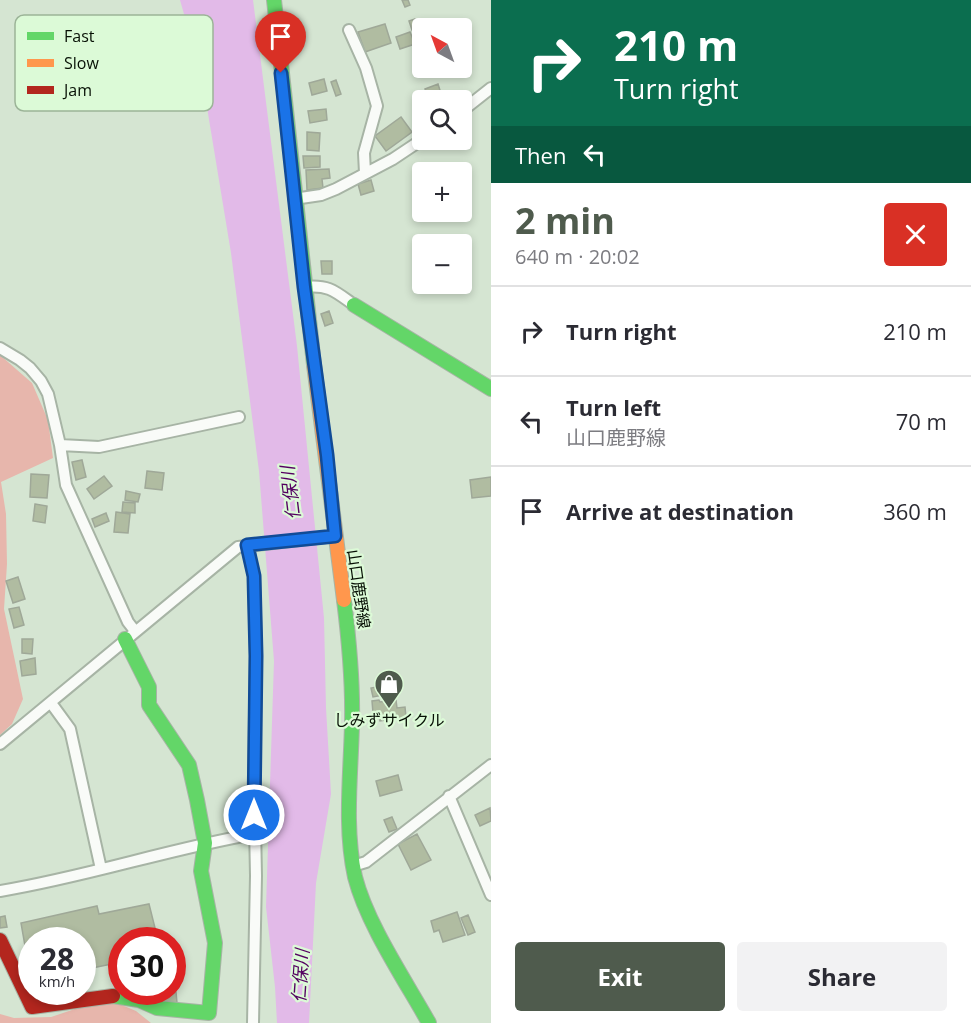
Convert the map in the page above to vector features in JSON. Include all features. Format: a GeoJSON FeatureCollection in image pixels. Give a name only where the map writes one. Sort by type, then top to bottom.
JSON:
{"type":"FeatureCollection","features":[{"type":"Feature","properties":{"kind":"main road","name":"山口鹿野線"},"geometry":{"type":"LineString","coordinates":[[274,0],[304,287],[327,455],[330,537],[349,638],[352,674],[349,833],[353,866],[369,916],[429,1023]]}},
{"type":"Feature","properties":{"kind":"main road"},"geometry":{"type":"LineString","coordinates":[[354,305],[491,389]]}},
{"type":"Feature","properties":{"kind":"main road"},"geometry":{"type":"LineString","coordinates":[[0,940],[32,1006],[110,996],[139,1000],[157,1008],[209,1013],[215,943],[201,871],[205,843],[189,765],[148,705],[150,687],[130,635]]}},
{"type":"Feature","properties":{"kind":"street"},"geometry":{"type":"LineString","coordinates":[[349,30],[366,68],[377,106],[364,153],[365,173]]}},
{"type":"Feature","properties":{"kind":"street"},"geometry":{"type":"LineString","coordinates":[[472,104],[489,93]]}},
{"type":"Feature","properties":{"kind":"street"},"geometry":{"type":"LineString","coordinates":[[294,199],[321,195],[393,159],[412,146]]}},
{"type":"Feature","properties":{"kind":"street"},"geometry":{"type":"LineString","coordinates":[[304,287],[317,285],[329,287],[354,305]]}},
{"type":"Feature","properties":{"kind":"street"},"geometry":{"type":"LineString","coordinates":[[0,348],[20,360],[41,381],[48,394],[60,445],[66,485],[128,622],[130,635]]}},
{"type":"Feature","properties":{"kind":"street"},"geometry":{"type":"LineString","coordinates":[[60,445],[99,447],[239,417]]}},
{"type":"Feature","properties":{"kind":"street"},"geometry":{"type":"LineString","coordinates":[[0,744],[238,547],[330,537]]}},
{"type":"Feature","properties":{"kind":"street"},"geometry":{"type":"LineString","coordinates":[[249,545],[254,576],[256,656],[253,1023]]}},
{"type":"Feature","properties":{"kind":"street"},"geometry":{"type":"LineString","coordinates":[[51,703],[70,729],[101,869]]}},
{"type":"Feature","properties":{"kind":"street"},"geometry":{"type":"LineString","coordinates":[[353,866],[366,862],[491,765]]}},
{"type":"Feature","properties":{"kind":"street"},"geometry":{"type":"LineString","coordinates":[[449,796],[491,896]]}},
{"type":"Feature","properties":{"kind":"street"},"geometry":{"type":"LineString","coordinates":[[0,891],[36,885],[205,843],[254,834]]}},
{"type":"Feature","properties":{"kind":"shaded area"},"geometry":{"type":"Polygon","coordinates":[[[0,355],[32,383],[48,420],[53,458],[1,482],[6,514],[7,564],[4,609],[23,699],[12,724],[0,735],[0,355]]]}},
{"type":"Feature","properties":{"kind":"shaded area"},"geometry":{"type":"Polygon","coordinates":[[[96,1004],[122,1005],[136,1011],[151,1023],[0,1023],[0,1014],[14,1018],[51,1017],[96,1004]]]}},
{"type":"Feature","properties":{"kind":"water","name":"仁保川"},"geometry":{"type":"Polygon","coordinates":[[[180,0],[253,0],[297,346],[324,618],[331,794],[316,883],[309,1023],[277,1023],[266,907],[274,661],[259,471],[231,253],[208,111],[213,111],[213,15],[184,15],[180,0]]]}},
{"type":"Feature","properties":{"kind":"building"},"geometry":{"type":"Polygon","coordinates":[[[402,0],[408,0],[410,5],[405,7],[402,0]]]}},
{"type":"Feature","properties":{"kind":"building"},"geometry":{"type":"Polygon","coordinates":[[[385,24],[391,43],[365,52],[358,32],[385,24]]]}},
{"type":"Feature","properties":{"kind":"building"},"geometry":{"type":"Polygon","coordinates":[[[410,32],[412,45],[400,49],[396,37],[410,32]]]}},
{"type":"Feature","properties":{"kind":"building"},"geometry":{"type":"Polygon","coordinates":[[[324,79],[327,91],[312,95],[309,83],[324,79]]]}},
{"type":"Feature","properties":{"kind":"building"},"geometry":{"type":"Polygon","coordinates":[[[336,80],[341,94],[336,96],[331,82],[336,80]]]}},
{"type":"Feature","properties":{"kind":"building"},"geometry":{"type":"Polygon","coordinates":[[[438,84],[440,90],[425,90],[438,84]]]}},
{"type":"Feature","properties":{"kind":"building"},"geometry":{"type":"Polygon","coordinates":[[[326,109],[327,120],[310,123],[308,111],[326,109]]]}},
{"type":"Feature","properties":{"kind":"building"},"geometry":{"type":"Polygon","coordinates":[[[401,117],[412,132],[386,151],[375,136],[401,117]]]}},
{"type":"Feature","properties":{"kind":"building"},"geometry":{"type":"Polygon","coordinates":[[[307,132],[320,133],[319,151],[307,150],[307,132]]]}},
{"type":"Feature","properties":{"kind":"building"},"geometry":{"type":"Polygon","coordinates":[[[303,156],[320,156],[320,167],[304,168],[303,156]]]}},
{"type":"Feature","properties":{"kind":"building"},"geometry":{"type":"Polygon","coordinates":[[[329,169],[330,178],[322,179],[323,188],[307,190],[306,170],[329,169]]]}},
{"type":"Feature","properties":{"kind":"building"},"geometry":{"type":"Polygon","coordinates":[[[371,180],[374,191],[361,195],[358,184],[371,180]]]}},
{"type":"Feature","properties":{"kind":"building"},"geometry":{"type":"Polygon","coordinates":[[[321,261],[332,261],[332,274],[322,274],[321,261]]]}},
{"type":"Feature","properties":{"kind":"building"},"geometry":{"type":"Polygon","coordinates":[[[329,311],[333,323],[325,326],[321,314],[329,311]]]}},
{"type":"Feature","properties":{"kind":"building"},"geometry":{"type":"Polygon","coordinates":[[[82,460],[86,477],[76,480],[72,462],[82,460]]]}},
{"type":"Feature","properties":{"kind":"building"},"geometry":{"type":"Polygon","coordinates":[[[147,471],[164,473],[162,490],[145,488],[147,471]]]}},
{"type":"Feature","properties":{"kind":"building"},"geometry":{"type":"Polygon","coordinates":[[[31,474],[49,475],[47,498],[30,497],[31,474]]]}},
{"type":"Feature","properties":{"kind":"building"},"geometry":{"type":"Polygon","coordinates":[[[104,476],[112,486],[94,499],[87,489],[104,476]]]}},
{"type":"Feature","properties":{"kind":"building"},"geometry":{"type":"Polygon","coordinates":[[[491,477],[491,496],[472,498],[470,480],[491,477]]]}},
{"type":"Feature","properties":{"kind":"building"},"geometry":{"type":"Polygon","coordinates":[[[126,491],[140,494],[138,502],[125,500],[126,491]]]}},
{"type":"Feature","properties":{"kind":"building"},"geometry":{"type":"Polygon","coordinates":[[[123,502],[135,503],[135,513],[122,512],[123,502]]]}},
{"type":"Feature","properties":{"kind":"building"},"geometry":{"type":"Polygon","coordinates":[[[35,504],[47,506],[45,523],[33,521],[35,504]]]}},
{"type":"Feature","properties":{"kind":"building"},"geometry":{"type":"Polygon","coordinates":[[[116,512],[130,514],[128,533],[114,532],[116,512]]]}},
{"type":"Feature","properties":{"kind":"building"},"geometry":{"type":"Polygon","coordinates":[[[106,513],[109,521],[95,527],[92,519],[106,513]]]}},
{"type":"Feature","properties":{"kind":"building"},"geometry":{"type":"Polygon","coordinates":[[[18,577],[25,599],[13,603],[6,581],[18,577]]]}},
{"type":"Feature","properties":{"kind":"building"},"geometry":{"type":"Polygon","coordinates":[[[19,607],[24,625],[14,628],[9,609],[19,607]]]}},
{"type":"Feature","properties":{"kind":"building"},"geometry":{"type":"Polygon","coordinates":[[[22,639],[33,639],[32,654],[22,653],[22,639]]]}},
{"type":"Feature","properties":{"kind":"building"},"geometry":{"type":"Polygon","coordinates":[[[35,658],[36,674],[22,676],[20,661],[35,658]]]}},
{"type":"Feature","properties":{"kind":"building"},"geometry":{"type":"Polygon","coordinates":[[[387,685],[389,694],[373,697],[371,688],[387,685]]]}},
{"type":"Feature","properties":{"kind":"building","name":"しみずサイクル"},"geometry":{"type":"Polygon","coordinates":[[[379,700],[380,702],[396,700],[397,708],[405,707],[406,717],[380,721],[378,712],[373,713],[372,701],[379,700]]]}},
{"type":"Feature","properties":{"kind":"building"},"geometry":{"type":"Polygon","coordinates":[[[398,775],[402,790],[380,796],[376,781],[398,775]]]}},
{"type":"Feature","properties":{"kind":"building"},"geometry":{"type":"Polygon","coordinates":[[[490,808],[491,821],[480,826],[475,815],[490,808]]]}},
{"type":"Feature","properties":{"kind":"building"},"geometry":{"type":"Polygon","coordinates":[[[392,817],[397,829],[389,832],[384,820],[392,817]]]}},
{"type":"Feature","properties":{"kind":"building"},"geometry":{"type":"Polygon","coordinates":[[[417,834],[431,860],[411,870],[398,844],[417,834]]]}},
{"type":"Feature","properties":{"kind":"building"},"geometry":{"type":"Polygon","coordinates":[[[149,904],[155,927],[108,927],[108,965],[96,967],[96,927],[22,927],[21,923],[97,906],[99,914],[149,904]]]}},
{"type":"Feature","properties":{"kind":"building"},"geometry":{"type":"Polygon","coordinates":[[[457,912],[465,935],[443,942],[439,930],[434,932],[431,921],[457,912]]]}},
{"type":"Feature","properties":{"kind":"building"},"geometry":{"type":"Polygon","coordinates":[[[468,915],[475,932],[468,935],[461,918],[468,915]]]}},
{"type":"Feature","properties":{"kind":"building"},"geometry":{"type":"Polygon","coordinates":[[[5,916],[7,927],[0,928],[0,917],[5,916]]]}},
{"type":"Feature","properties":{"kind":"traffic: fast"},"geometry":{"type":"LineString","coordinates":[[274,0],[314,365]]}},
{"type":"Feature","properties":{"kind":"traffic: fast"},"geometry":{"type":"LineString","coordinates":[[354,305],[491,389]]}},
{"type":"Feature","properties":{"kind":"traffic: fast"},"geometry":{"type":"LineString","coordinates":[[344,600],[352,692],[349,819],[355,877],[377,933],[429,1023]]}},
{"type":"Feature","properties":{"kind":"traffic: fast"},"geometry":{"type":"LineString","coordinates":[[125,639],[149,687],[149,705],[189,765],[205,843],[201,871],[215,943],[209,1013],[157,1008],[150,1005]]}},
{"type":"Feature","properties":{"kind":"traffic: slow"},"geometry":{"type":"LineString","coordinates":[[314,365],[344,600]]}},
{"type":"Feature","properties":{"kind":"traffic: jam"},"geometry":{"type":"LineString","coordinates":[[0,940],[32,1007],[108,997]]}},
{"type":"Feature","properties":{"kind":"place","name":"しみずサイクル"},"geometry":{"type":"Point","coordinates":[389,710]}},
{"type":"Feature","properties":{"kind":"route"},"geometry":{"type":"LineString","coordinates":[[254,815],[256,656],[254,576],[247,545],[335,536],[327,455],[304,287],[281,73]]}}]}
